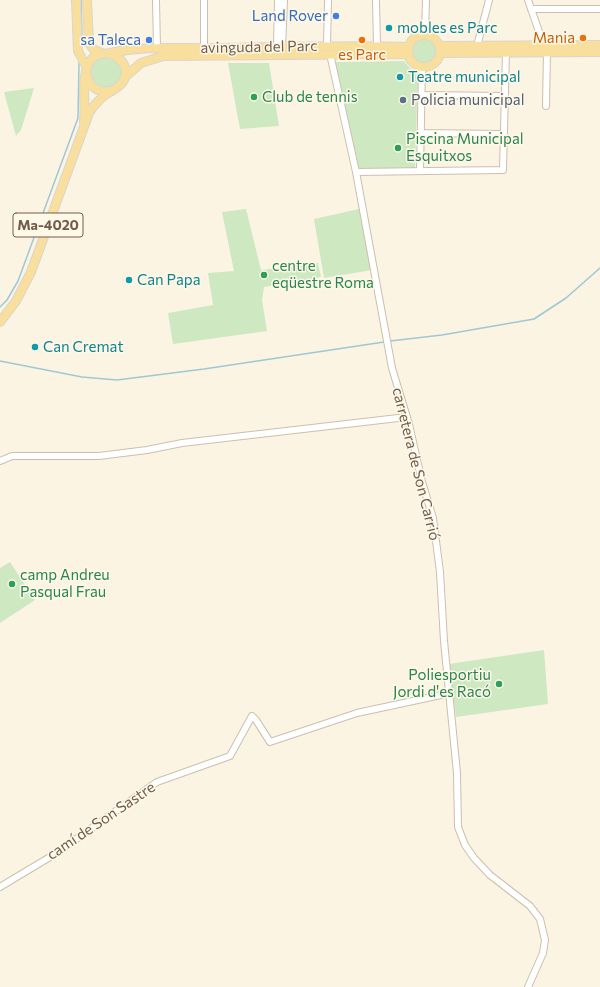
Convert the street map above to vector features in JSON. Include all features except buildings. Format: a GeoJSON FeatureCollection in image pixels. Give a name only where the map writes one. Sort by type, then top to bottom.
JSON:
{"type":"FeatureCollection","features":[{"type":"Feature","properties":{"kind":"main road","name":"Ma-4020"},"geometry":{"type":"LineString","coordinates":[[76,0],[77,46],[87,71],[89,81],[96,89],[103,92],[110,91]]}},
{"type":"Feature","properties":{"kind":"main road"},"geometry":{"type":"LineString","coordinates":[[87,0],[89,44],[93,49],[101,53],[110,53],[122,60],[125,67],[125,77]]}},
{"type":"Feature","properties":{"kind":"main road"},"geometry":{"type":"LineString","coordinates":[[425,35],[434,38],[440,49],[434,63],[422,67],[412,61],[409,51],[413,40],[418,36],[425,35]]}},
{"type":"Feature","properties":{"kind":"main road"},"geometry":{"type":"LineString","coordinates":[[440,49],[506,52],[600,45]]}},
{"type":"Feature","properties":{"kind":"main road","name":"avinguda del Parc"},"geometry":{"type":"LineString","coordinates":[[125,77],[141,63],[157,57],[328,50],[377,46],[409,51]]}},
{"type":"Feature","properties":{"kind":"main road"},"geometry":{"type":"LineString","coordinates":[[440,49],[477,46],[600,52]]}},
{"type":"Feature","properties":{"kind":"main road","name":"avinguda del Parc"},"geometry":{"type":"LineString","coordinates":[[110,53],[122,50],[204,48],[280,48],[406,54],[409,51]]}},
{"type":"Feature","properties":{"kind":"main road"},"geometry":{"type":"LineString","coordinates":[[87,71],[91,60],[101,53]]}},
{"type":"Feature","properties":{"kind":"main road","name":"Ma-4020"},"geometry":{"type":"LineString","coordinates":[[84,122],[87,71]]}},
{"type":"Feature","properties":{"kind":"main road","name":"Ma-4020"},"geometry":{"type":"LineString","coordinates":[[0,322],[16,301],[31,272],[84,122],[95,104],[110,91],[120,86],[125,77]]}},
{"type":"Feature","properties":{"kind":"street"},"geometry":{"type":"LineString","coordinates":[[156,0],[157,49]]}},
{"type":"Feature","properties":{"kind":"street"},"geometry":{"type":"LineString","coordinates":[[204,0],[204,48]]}},
{"type":"Feature","properties":{"kind":"street"},"geometry":{"type":"LineString","coordinates":[[278,0],[280,48]]}},
{"type":"Feature","properties":{"kind":"street"},"geometry":{"type":"LineString","coordinates":[[280,48],[284,0]]}},
{"type":"Feature","properties":{"kind":"street","name":"carretera de Son Carrió"},"geometry":{"type":"LineString","coordinates":[[328,0],[328,50],[356,172],[390,358],[433,518],[440,572],[444,641],[458,773],[457,820],[464,845],[474,858],[490,876],[530,906],[540,920],[545,940],[543,953],[528,987]]}},
{"type":"Feature","properties":{"kind":"street"},"geometry":{"type":"LineString","coordinates":[[376,0],[377,46]]}},
{"type":"Feature","properties":{"kind":"street"},"geometry":{"type":"LineString","coordinates":[[425,35],[426,0]]}},
{"type":"Feature","properties":{"kind":"street"},"geometry":{"type":"LineString","coordinates":[[477,46],[489,0]]}},
{"type":"Feature","properties":{"kind":"street"},"geometry":{"type":"LineString","coordinates":[[528,0],[546,49],[546,106]]}},
{"type":"Feature","properties":{"kind":"street"},"geometry":{"type":"LineString","coordinates":[[531,9],[600,9]]}},
{"type":"Feature","properties":{"kind":"street"},"geometry":{"type":"LineString","coordinates":[[356,172],[503,170],[506,52]]}},
{"type":"Feature","properties":{"kind":"street"},"geometry":{"type":"LineString","coordinates":[[420,171],[422,67]]}},
{"type":"Feature","properties":{"kind":"street"},"geometry":{"type":"LineString","coordinates":[[422,95],[504,96]]}},
{"type":"Feature","properties":{"kind":"street"},"geometry":{"type":"LineString","coordinates":[[420,132],[503,134]]}},
{"type":"Feature","properties":{"kind":"street"},"geometry":{"type":"LineString","coordinates":[[0,461],[12,456],[99,456],[147,450],[182,443],[407,417]]}},
{"type":"Feature","properties":{"kind":"street","name":"camí de Son Sastre"},"geometry":{"type":"LineString","coordinates":[[0,887],[55,854],[157,782],[230,756],[252,716],[270,742],[358,713],[450,693]]}},
{"type":"Feature","properties":{"kind":"green space"},"geometry":{"type":"Polygon","coordinates":[[[424,39],[433,42],[436,51],[433,60],[424,63],[415,60],[412,51],[415,42],[424,39]]]}},
{"type":"Feature","properties":{"kind":"green space"},"geometry":{"type":"Polygon","coordinates":[[[103,56],[109,56],[119,63],[122,72],[121,78],[115,85],[109,88],[103,88],[93,81],[90,75],[90,69],[97,59],[103,56]]]}},
{"type":"Feature","properties":{"kind":"green space"},"geometry":{"type":"Polygon","coordinates":[[[404,61],[410,68],[418,73],[415,167],[357,169],[334,62],[404,61]]]}},
{"type":"Feature","properties":{"kind":"green space","name":"Club de tennis"},"geometry":{"type":"Polygon","coordinates":[[[228,63],[269,63],[279,126],[240,129],[228,63]]]}},
{"type":"Feature","properties":{"kind":"green space"},"geometry":{"type":"Polygon","coordinates":[[[34,88],[21,130],[16,136],[4,92],[34,88]]]}},
{"type":"Feature","properties":{"kind":"green space","name":"centre eqüestre Roma"},"geometry":{"type":"Polygon","coordinates":[[[246,209],[261,270],[318,263],[321,277],[264,287],[262,300],[267,331],[173,344],[168,313],[213,305],[208,273],[234,271],[222,212],[246,209]]]}},
{"type":"Feature","properties":{"kind":"green space"},"geometry":{"type":"Polygon","coordinates":[[[359,209],[372,270],[324,278],[314,219],[359,209]]]}},
{"type":"Feature","properties":{"kind":"green space","name":"camp Andreu Pasqual Frau"},"geometry":{"type":"Polygon","coordinates":[[[10,562],[35,600],[0,623],[0,568],[10,562]]]}},
{"type":"Feature","properties":{"kind":"green space","name":"Poliesportiu Jordi d'es Racó"},"geometry":{"type":"Polygon","coordinates":[[[544,650],[548,704],[456,717],[449,664],[544,650]]]}},
{"type":"Feature","properties":{"kind":"waterway"},"geometry":{"type":"LineString","coordinates":[[81,0],[82,36]]}},
{"type":"Feature","properties":{"kind":"waterway"},"geometry":{"type":"LineString","coordinates":[[0,307],[7,300],[18,281],[78,118],[79,62]]}},
{"type":"Feature","properties":{"kind":"waterway"},"geometry":{"type":"LineString","coordinates":[[390,341],[442,335],[534,319],[566,298],[600,268]]}},
{"type":"Feature","properties":{"kind":"waterway"},"geometry":{"type":"LineString","coordinates":[[0,361],[82,377],[117,380],[204,369],[384,342]]}},
{"type":"Feature","properties":{"kind":"place","name":"Land Rover"},"geometry":{"type":"Point","coordinates":[336,16]}},
{"type":"Feature","properties":{"kind":"place","name":"mobles es Parc"},"geometry":{"type":"Point","coordinates":[389,28]}},
{"type":"Feature","properties":{"kind":"place","name":"Mania"},"geometry":{"type":"Point","coordinates":[583,38]}},
{"type":"Feature","properties":{"kind":"place","name":"sa Taleca"},"geometry":{"type":"Point","coordinates":[149,40]}},
{"type":"Feature","properties":{"kind":"place","name":"es Parc"},"geometry":{"type":"Point","coordinates":[362,40]}},
{"type":"Feature","properties":{"kind":"place","name":"Teatre municipal"},"geometry":{"type":"Point","coordinates":[400,77]}},
{"type":"Feature","properties":{"kind":"place","name":"Club de tennis"},"geometry":{"type":"Point","coordinates":[254,97]}},
{"type":"Feature","properties":{"kind":"place","name":"Policia municipal"},"geometry":{"type":"Point","coordinates":[403,100]}},
{"type":"Feature","properties":{"kind":"place","name":"Piscina Municipal Esquitxos"},"geometry":{"type":"Point","coordinates":[398,148]}},
{"type":"Feature","properties":{"kind":"place","name":"centre eqüestre Roma"},"geometry":{"type":"Point","coordinates":[264,275]}},
{"type":"Feature","properties":{"kind":"place","name":"Can Papa"},"geometry":{"type":"Point","coordinates":[129,280]}},
{"type":"Feature","properties":{"kind":"place","name":"Can Cremat"},"geometry":{"type":"Point","coordinates":[35,347]}},
{"type":"Feature","properties":{"kind":"place","name":"camp Andreu Pasqual Frau"},"geometry":{"type":"Point","coordinates":[12,584]}},
{"type":"Feature","properties":{"kind":"place","name":"Poliesportiu Jordi d'es Racó"},"geometry":{"type":"Point","coordinates":[499,684]}}]}
